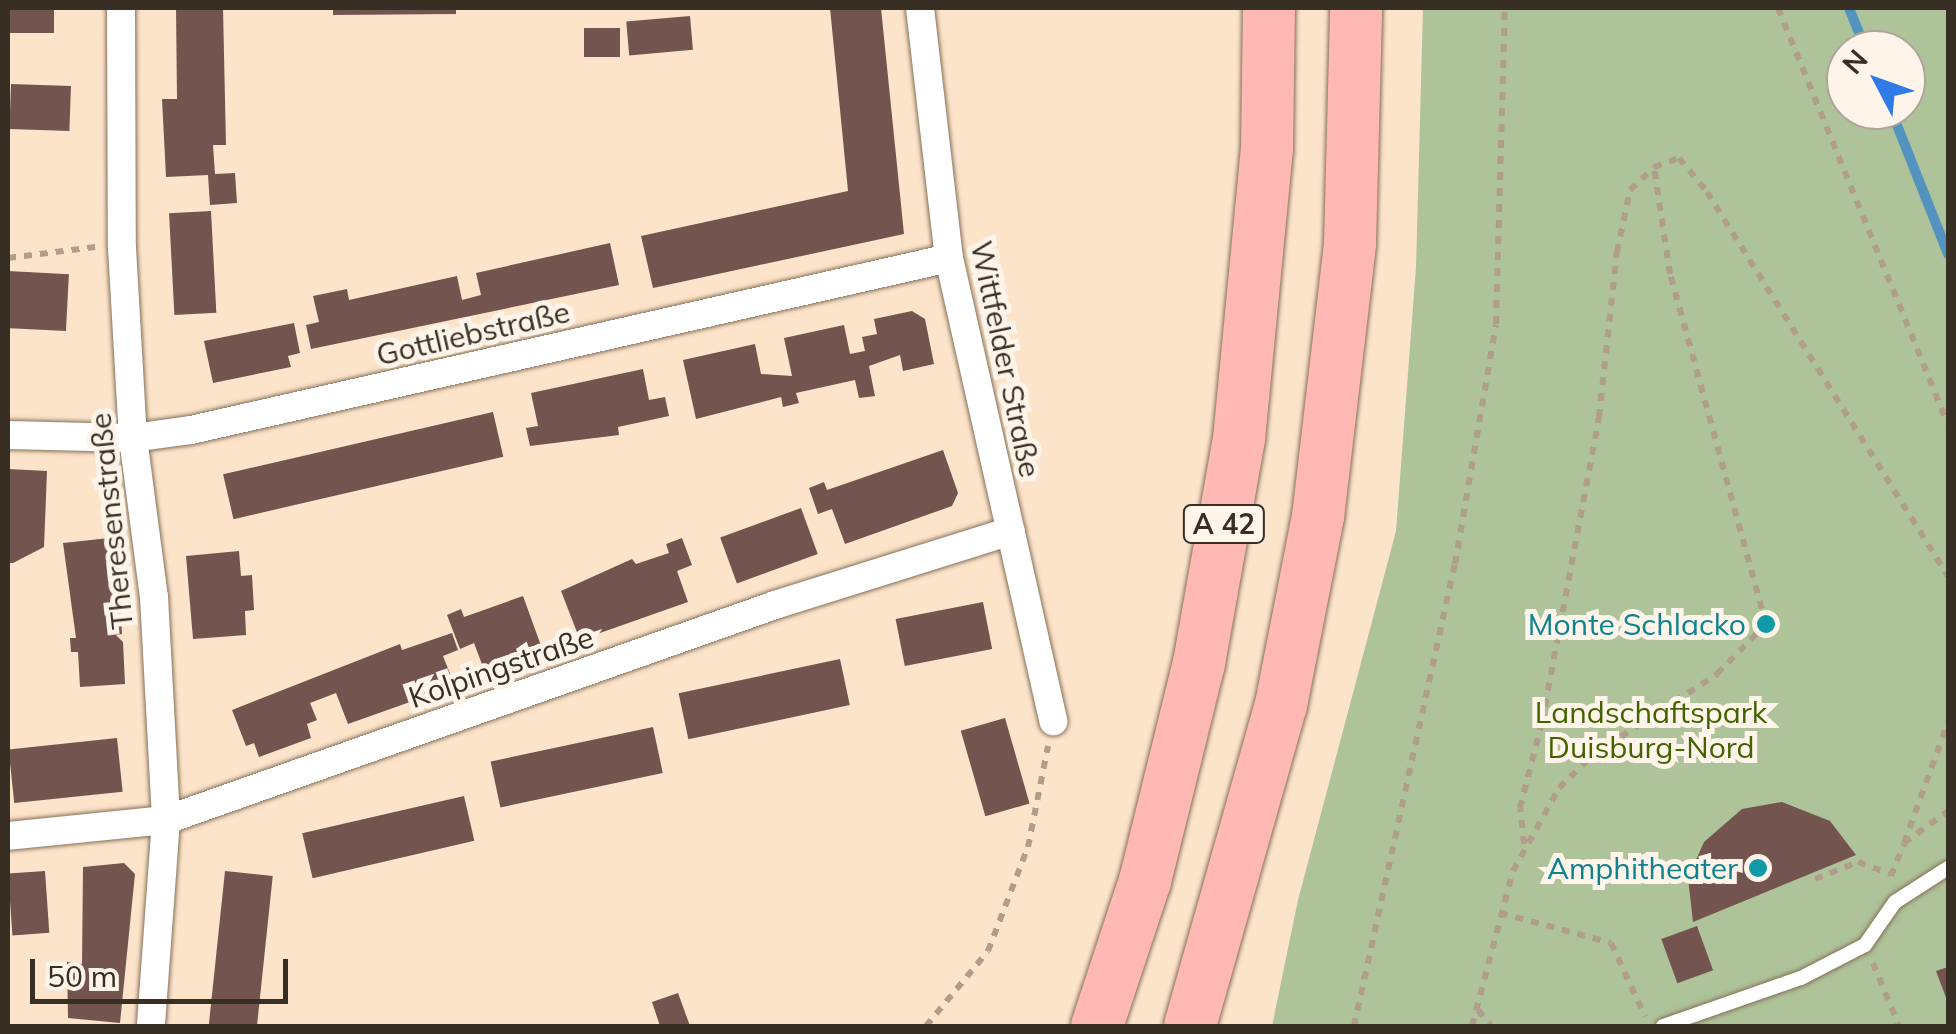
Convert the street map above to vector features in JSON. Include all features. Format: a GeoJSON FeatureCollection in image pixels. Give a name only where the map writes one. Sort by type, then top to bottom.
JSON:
{"type":"FeatureCollection","features":[{"type":"Feature","properties":{"kind":"highway","name":"A 42"},"geometry":{"type":"LineString","coordinates":[[1097,1026],[1145,881],[1194,682],[1239,439],[1267,150],[1268,8]]}},
{"type":"Feature","properties":{"kind":"highway","name":"A 42"},"geometry":{"type":"LineString","coordinates":[[1190,1026],[1220,932],[1281,705],[1318,517],[1350,243],[1356,8]]}},
{"type":"Feature","properties":{"kind":"highway"},"geometry":{"type":"LineString","coordinates":[[1208,1026],[1220,932]]}},
{"type":"Feature","properties":{"kind":"street","name":"Theresenstraße"},"geometry":{"type":"LineString","coordinates":[[121,8],[122,248],[133,438],[154,597],[166,820],[151,1026]]}},
{"type":"Feature","properties":{"kind":"street","name":"Wittfelder Straße"},"geometry":{"type":"LineString","coordinates":[[920,8],[949,258],[1053,720]]}},
{"type":"Feature","properties":{"kind":"street","name":"Gottliebstraße"},"geometry":{"type":"LineString","coordinates":[[8,435],[133,438],[949,258]]}},
{"type":"Feature","properties":{"kind":"street","name":"Kolpingstraße"},"geometry":{"type":"LineString","coordinates":[[8,836],[166,820],[775,604],[1012,532]]}},
{"type":"Feature","properties":{"kind":"lane"},"geometry":{"type":"LineString","coordinates":[[1663,1026],[1801,978],[1864,946],[1895,902],[1948,868]]}},
{"type":"Feature","properties":{"kind":"path"},"geometry":{"type":"LineString","coordinates":[[1354,1026],[1455,564],[1496,324],[1505,8]]}},
{"type":"Feature","properties":{"kind":"path"},"geometry":{"type":"LineString","coordinates":[[1778,8],[1948,424]]}},
{"type":"Feature","properties":{"kind":"path"},"geometry":{"type":"LineString","coordinates":[[1524,845],[1520,808],[1542,722],[1599,416],[1617,252],[1630,190],[1654,167],[1679,158],[1707,192],[1948,576]]}},
{"type":"Feature","properties":{"kind":"path"},"geometry":{"type":"LineString","coordinates":[[1472,1026],[1500,913],[1524,845],[1559,788],[1594,754],[1717,674],[1766,624],[1670,274],[1654,167]]}},
{"type":"Feature","properties":{"kind":"path"},"geometry":{"type":"LineString","coordinates":[[8,258],[122,248]]}},
{"type":"Feature","properties":{"kind":"path"},"geometry":{"type":"LineString","coordinates":[[926,1026],[988,951],[1028,847],[1053,720]]}},
{"type":"Feature","properties":{"kind":"path"},"geometry":{"type":"LineString","coordinates":[[1895,902],[1891,874],[1948,722]]}},
{"type":"Feature","properties":{"kind":"path"},"geometry":{"type":"LineString","coordinates":[[1904,843],[1948,812]]}},
{"type":"Feature","properties":{"kind":"path"},"geometry":{"type":"LineString","coordinates":[[1815,879],[1858,862],[1891,874]]}},
{"type":"Feature","properties":{"kind":"path"},"geometry":{"type":"LineString","coordinates":[[1500,913],[1611,942],[1650,1026]]}},
{"type":"Feature","properties":{"kind":"path"},"geometry":{"type":"LineString","coordinates":[[1864,946],[1899,1026]]}},
{"type":"Feature","properties":{"kind":"path"},"geometry":{"type":"LineString","coordinates":[[1477,1009],[1491,1026]]}},
{"type":"Feature","properties":{"kind":"green space","name":"Landschaftspark Duisburg-Nord"},"geometry":{"type":"Polygon","coordinates":[[[1423,8],[1948,8],[1948,1026],[1272,1026],[1298,900],[1396,531],[1416,267],[1423,8]]]}},
{"type":"Feature","properties":{"kind":"building"},"geometry":{"type":"Polygon","coordinates":[[[8,8],[54,8],[54,33],[8,33],[8,8]]]}},
{"type":"Feature","properties":{"kind":"building"},"geometry":{"type":"Polygon","coordinates":[[[176,8],[223,8],[226,145],[213,145],[215,174],[235,173],[237,203],[210,205],[208,175],[166,177],[162,99],[177,99],[176,8]]]}},
{"type":"Feature","properties":{"kind":"building"},"geometry":{"type":"Polygon","coordinates":[[[333,8],[456,8],[456,14],[333,15],[333,8]]]}},
{"type":"Feature","properties":{"kind":"building"},"geometry":{"type":"Polygon","coordinates":[[[830,8],[881,8],[904,234],[653,288],[641,236],[848,191],[830,8]]]}},
{"type":"Feature","properties":{"kind":"building"},"geometry":{"type":"Polygon","coordinates":[[[690,16],[693,50],[629,55],[626,22],[690,16]]]}},
{"type":"Feature","properties":{"kind":"building"},"geometry":{"type":"Polygon","coordinates":[[[584,28],[620,28],[620,57],[584,57],[584,28]]]}},
{"type":"Feature","properties":{"kind":"building"},"geometry":{"type":"Polygon","coordinates":[[[11,84],[71,86],[69,131],[9,129],[11,84]]]}},
{"type":"Feature","properties":{"kind":"building"},"geometry":{"type":"Polygon","coordinates":[[[211,211],[216,313],[174,315],[169,213],[211,211]]]}},
{"type":"Feature","properties":{"kind":"building"},"geometry":{"type":"Polygon","coordinates":[[[610,243],[619,285],[311,349],[306,325],[319,322],[313,296],[347,289],[349,300],[457,276],[462,300],[481,295],[476,273],[610,243]]]}},
{"type":"Feature","properties":{"kind":"building"},"geometry":{"type":"Polygon","coordinates":[[[8,271],[69,274],[66,331],[8,328],[8,271]]]}},
{"type":"Feature","properties":{"kind":"building"},"geometry":{"type":"Polygon","coordinates":[[[912,311],[925,319],[934,364],[903,371],[900,355],[869,366],[875,396],[859,398],[855,380],[796,393],[799,403],[783,407],[781,397],[696,419],[683,360],[755,344],[761,374],[792,376],[784,338],[844,325],[850,354],[865,351],[862,337],[877,334],[874,319],[912,311]]]}},
{"type":"Feature","properties":{"kind":"building"},"geometry":{"type":"Polygon","coordinates":[[[294,323],[300,353],[288,356],[291,367],[213,383],[204,341],[294,323]]]}},
{"type":"Feature","properties":{"kind":"building"},"geometry":{"type":"Polygon","coordinates":[[[643,369],[649,400],[665,397],[669,416],[618,427],[619,435],[530,446],[526,428],[538,426],[531,393],[643,369]]]}},
{"type":"Feature","properties":{"kind":"building"},"geometry":{"type":"Polygon","coordinates":[[[493,412],[503,457],[233,519],[223,474],[493,412]]]}},
{"type":"Feature","properties":{"kind":"building"},"geometry":{"type":"Polygon","coordinates":[[[943,450],[958,493],[952,506],[845,544],[832,509],[818,514],[809,488],[824,482],[827,490],[943,450]]]}},
{"type":"Feature","properties":{"kind":"building"},"geometry":{"type":"Polygon","coordinates":[[[8,469],[47,471],[44,547],[13,563],[8,563],[8,469]]]}},
{"type":"Feature","properties":{"kind":"building"},"geometry":{"type":"Polygon","coordinates":[[[801,508],[818,554],[737,583],[720,537],[801,508]]]}},
{"type":"Feature","properties":{"kind":"building"},"geometry":{"type":"Polygon","coordinates":[[[109,538],[116,545],[122,634],[116,635],[123,642],[125,684],[80,687],[78,652],[71,652],[70,638],[76,638],[63,543],[109,538]]]}},
{"type":"Feature","properties":{"kind":"building"},"geometry":{"type":"Polygon","coordinates":[[[682,538],[692,565],[677,571],[688,602],[580,640],[561,591],[632,559],[636,564],[669,553],[666,544],[682,538]]]}},
{"type":"Feature","properties":{"kind":"building"},"geometry":{"type":"Polygon","coordinates":[[[239,551],[241,576],[252,575],[254,610],[245,611],[246,635],[193,639],[186,556],[239,551]]]}},
{"type":"Feature","properties":{"kind":"building"},"geometry":{"type":"Polygon","coordinates":[[[523,596],[544,654],[486,675],[474,643],[460,649],[447,615],[461,609],[464,617],[523,596]]]}},
{"type":"Feature","properties":{"kind":"building"},"geometry":{"type":"Polygon","coordinates":[[[983,602],[992,649],[905,666],[896,619],[983,602]]]}},
{"type":"Feature","properties":{"kind":"building"},"geometry":{"type":"Polygon","coordinates":[[[452,633],[458,650],[443,656],[455,686],[348,724],[336,693],[310,703],[317,720],[307,724],[311,738],[259,757],[254,743],[246,746],[232,710],[400,644],[402,650],[452,633]]]}},
{"type":"Feature","properties":{"kind":"building"},"geometry":{"type":"Polygon","coordinates":[[[840,659],[850,705],[688,739],[679,693],[840,659]]]}},
{"type":"Feature","properties":{"kind":"building"},"geometry":{"type":"Polygon","coordinates":[[[1005,718],[1030,804],[985,816],[961,731],[1005,718]]]}},
{"type":"Feature","properties":{"kind":"building"},"geometry":{"type":"Polygon","coordinates":[[[653,727],[663,773],[500,807],[491,762],[653,727]]]}},
{"type":"Feature","properties":{"kind":"building"},"geometry":{"type":"Polygon","coordinates":[[[117,738],[123,792],[14,803],[9,749],[117,738]]]}},
{"type":"Feature","properties":{"kind":"building"},"geometry":{"type":"Polygon","coordinates":[[[464,796],[474,841],[313,878],[302,833],[464,796]]]}},
{"type":"Feature","properties":{"kind":"building","name":"Amphitheater"},"geometry":{"type":"Polygon","coordinates":[[[1782,802],[1830,821],[1856,855],[1693,922],[1688,878],[1704,842],[1742,809],[1782,802]]]}},
{"type":"Feature","properties":{"kind":"building"},"geometry":{"type":"Polygon","coordinates":[[[124,863],[135,874],[120,1023],[68,1018],[67,962],[82,964],[83,867],[124,863]]]}},
{"type":"Feature","properties":{"kind":"building"},"geometry":{"type":"Polygon","coordinates":[[[45,871],[49,933],[12,935],[8,874],[45,871]]]}},
{"type":"Feature","properties":{"kind":"building"},"geometry":{"type":"Polygon","coordinates":[[[225,871],[273,876],[257,1026],[209,1026],[225,871]]]}},
{"type":"Feature","properties":{"kind":"building"},"geometry":{"type":"Polygon","coordinates":[[[1697,926],[1713,970],[1677,983],[1661,939],[1697,926]]]}},
{"type":"Feature","properties":{"kind":"building"},"geometry":{"type":"Polygon","coordinates":[[[1948,967],[1948,1003],[1936,971],[1948,967]]]}},
{"type":"Feature","properties":{"kind":"building"},"geometry":{"type":"Polygon","coordinates":[[[678,993],[690,1026],[660,1026],[652,1002],[678,993]]]}},
{"type":"Feature","properties":{"kind":"waterway"},"geometry":{"type":"LineString","coordinates":[[1849,8],[1858,30]]}},
{"type":"Feature","properties":{"kind":"waterway"},"geometry":{"type":"LineString","coordinates":[[1899,130],[1948,254]]}},
{"type":"Feature","properties":{"kind":"place","name":"Monte Schlacko"},"geometry":{"type":"Point","coordinates":[1766,624]}},
{"type":"Feature","properties":{"kind":"place","name":"Amphitheater"},"geometry":{"type":"Point","coordinates":[1758,868]}}]}
